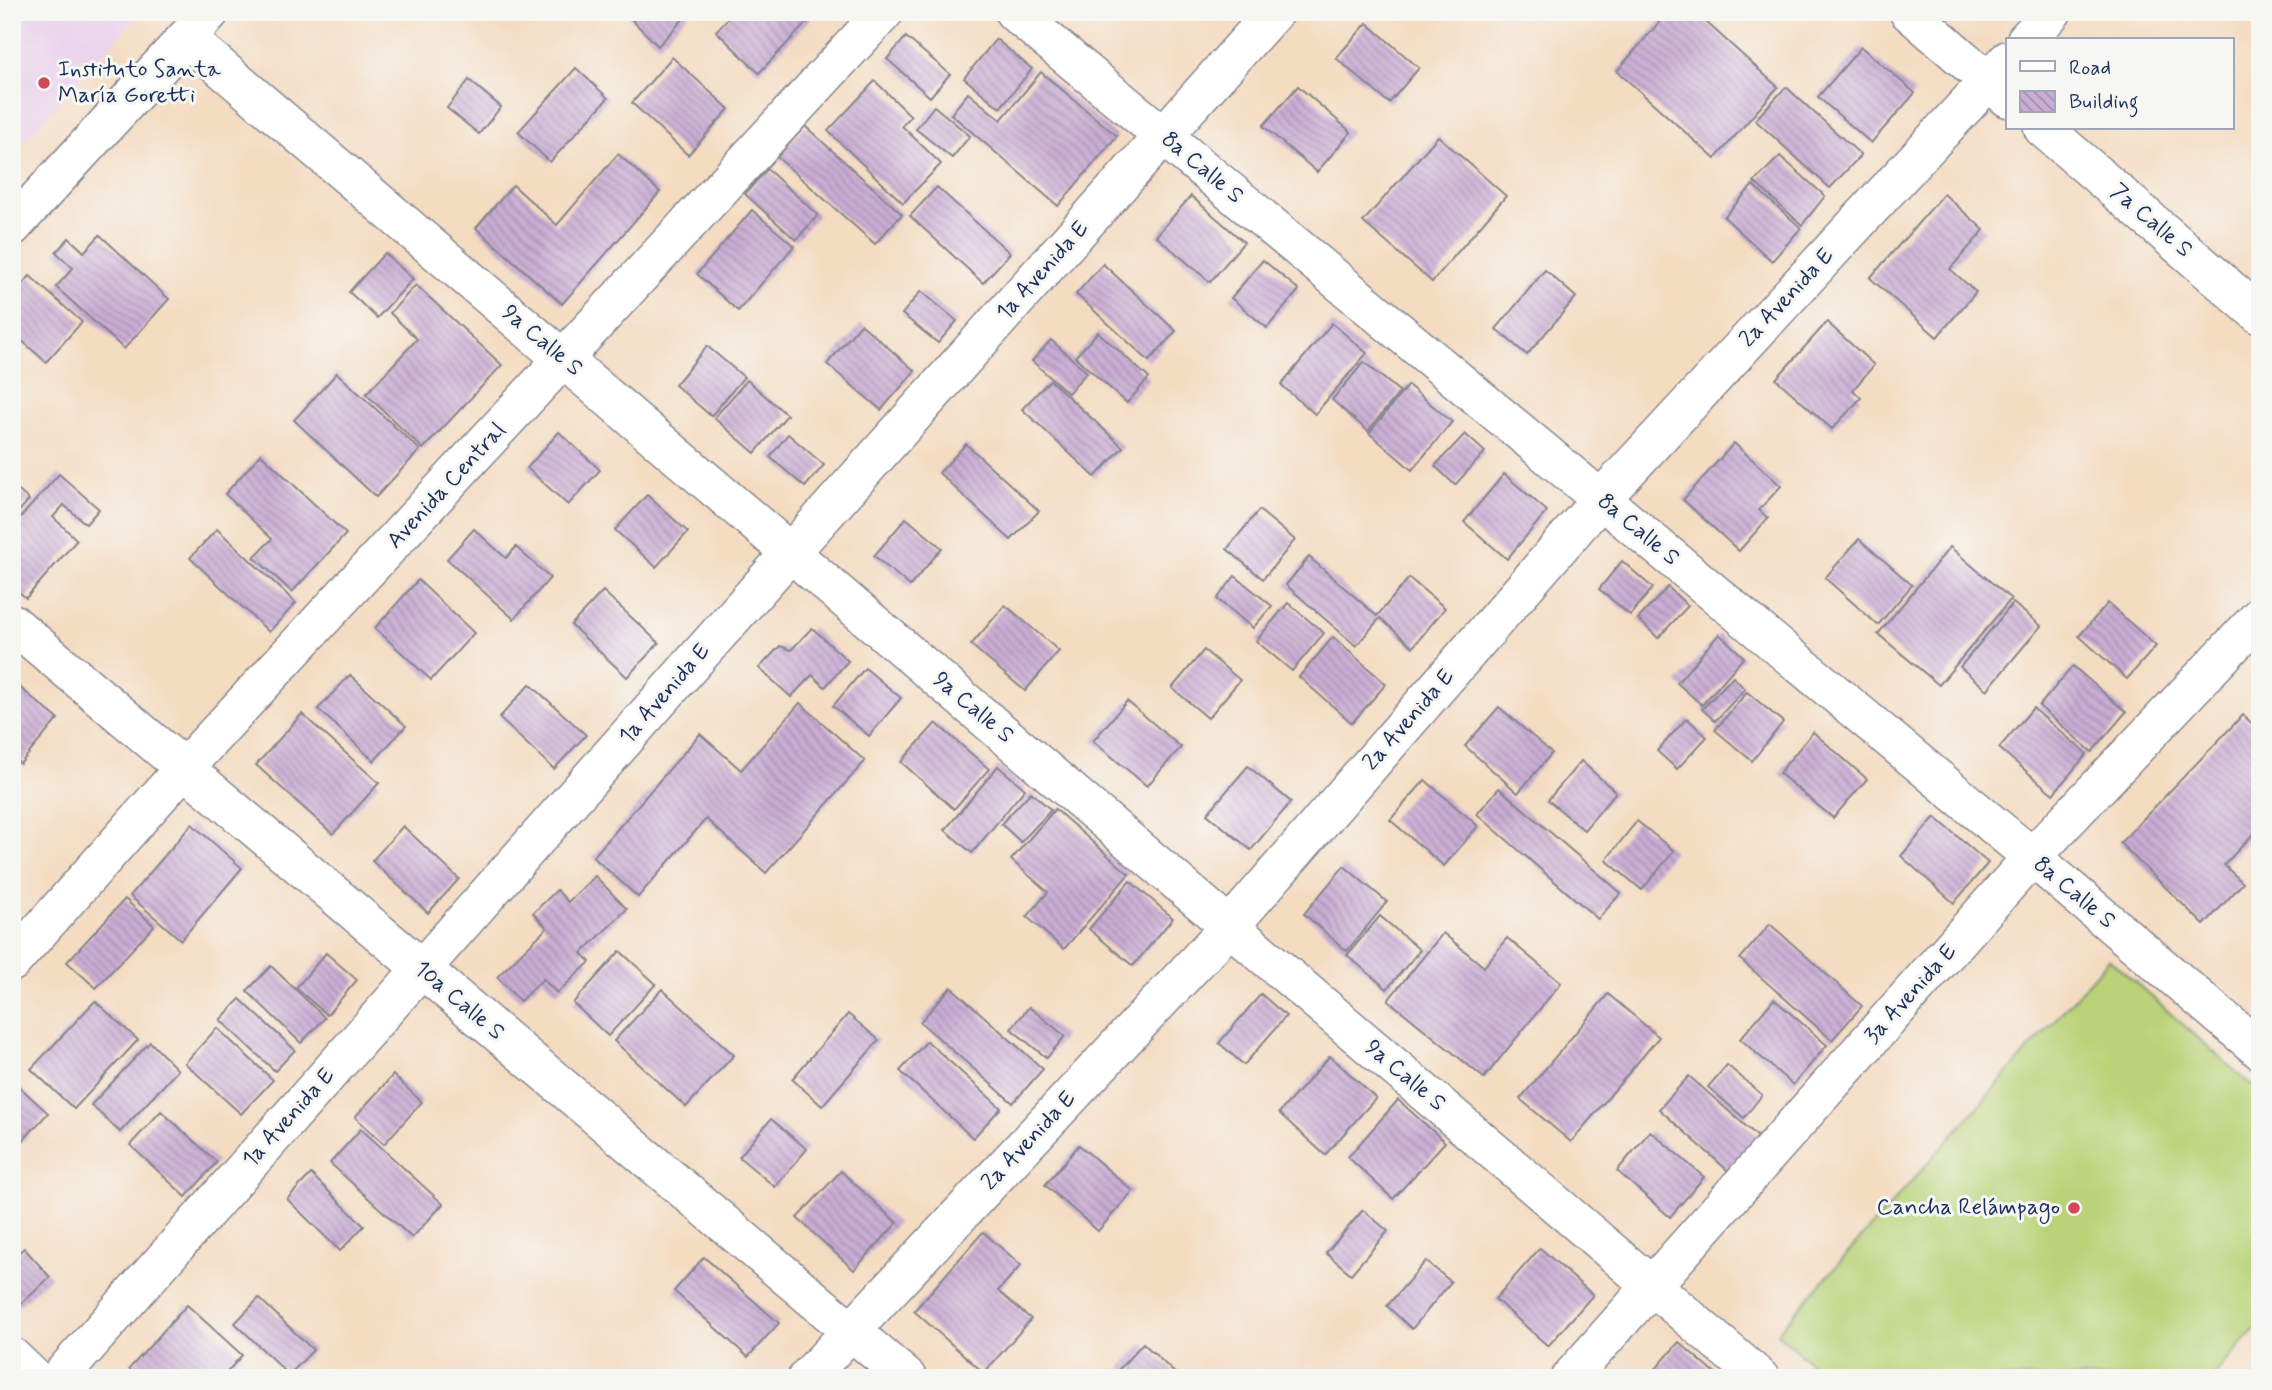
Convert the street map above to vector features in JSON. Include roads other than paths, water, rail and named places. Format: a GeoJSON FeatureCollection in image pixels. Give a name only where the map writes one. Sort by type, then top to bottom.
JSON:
{"type":"FeatureCollection","features":[{"type":"Feature","properties":{"kind":"street","name":"Avenida Central"},"geometry":{"type":"LineString","coordinates":[[12,962],[184,768],[884,12]]}},
{"type":"Feature","properties":{"kind":"street","name":"8a Calle S"},"geometry":{"type":"LineString","coordinates":[[1014,12],[2032,857],[2260,1050]]}},
{"type":"Feature","properties":{"kind":"street","name":"1a Avenida E"},"geometry":{"type":"LineString","coordinates":[[59,1378],[1274,12]]}},
{"type":"Feature","properties":{"kind":"street"},"geometry":{"type":"LineString","coordinates":[[1909,12],[2001,80]]}},
{"type":"Feature","properties":{"kind":"street"},"geometry":{"type":"LineString","coordinates":[[2028,38],[2052,12]]}},
{"type":"Feature","properties":{"kind":"street","name":"9a Calle S"},"geometry":{"type":"LineString","coordinates":[[198,25],[564,360],[1760,1378]]}},
{"type":"Feature","properties":{"kind":"street"},"geometry":{"type":"LineString","coordinates":[[12,228],[198,25]]}},
{"type":"Feature","properties":{"kind":"street","name":"2a Avenida E"},"geometry":{"type":"LineString","coordinates":[[807,1378],[1230,926],[1601,499],[2001,80]]}},
{"type":"Feature","properties":{"kind":"street","name":"7a Calle S"},"geometry":{"type":"LineString","coordinates":[[2045,130],[2260,315]]}},
{"type":"Feature","properties":{"kind":"street","name":"3a Avenida E"},"geometry":{"type":"LineString","coordinates":[[1570,1378],[2032,857],[2260,616]]}},
{"type":"Feature","properties":{"kind":"street","name":"10a Calle S"},"geometry":{"type":"LineString","coordinates":[[12,623],[907,1378]]}},
{"type":"Feature","properties":{"kind":"street"},"geometry":{"type":"LineString","coordinates":[[12,1357],[34,1378]]}},
{"type":"Feature","properties":{"kind":"place","name":"Instituto Santa María Goretti"},"geometry":{"type":"Point","coordinates":[44,83]}},
{"type":"Feature","properties":{"kind":"place","name":"Cancha Relámpago"},"geometry":{"type":"Point","coordinates":[2074,1208]}}]}
